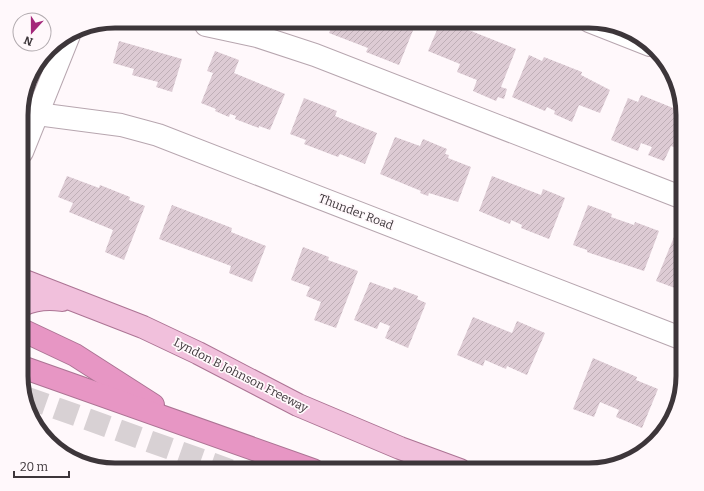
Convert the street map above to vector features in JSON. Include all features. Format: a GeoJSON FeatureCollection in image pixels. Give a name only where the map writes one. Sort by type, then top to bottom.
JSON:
{"type":"FeatureCollection","features":[{"type":"Feature","properties":{"kind":"highway"},"geometry":{"type":"LineString","coordinates":[[28,333],[75,355],[184,425]]}},
{"type":"Feature","properties":{"kind":"highway"},"geometry":{"type":"LineString","coordinates":[[28,369],[294,463]]}},
{"type":"Feature","properties":{"kind":"main road","name":"Lyndon B Johnson Freeway"},"geometry":{"type":"LineString","coordinates":[[28,282],[143,327],[198,352],[298,405],[400,448],[441,463]]}},
{"type":"Feature","properties":{"kind":"main road"},"geometry":{"type":"LineString","coordinates":[[28,302],[54,299],[93,307]]}},
{"type":"Feature","properties":{"kind":"street"},"geometry":{"type":"LineString","coordinates":[[220,28],[257,36],[315,55],[676,195]]}},
{"type":"Feature","properties":{"kind":"street"},"geometry":{"type":"LineString","coordinates":[[30,113],[64,46]]}},
{"type":"Feature","properties":{"kind":"street","name":"Thunder Road"},"geometry":{"type":"LineString","coordinates":[[30,113],[121,125],[158,136],[676,336]]}},
{"type":"Feature","properties":{"kind":"building"},"geometry":{"type":"Polygon","coordinates":[[[331,28],[414,28],[399,65],[366,52],[368,48],[329,33],[331,28]]]}},
{"type":"Feature","properties":{"kind":"building"},"geometry":{"type":"Polygon","coordinates":[[[438,28],[464,28],[516,49],[501,87],[507,89],[504,99],[498,97],[496,101],[473,91],[477,80],[457,72],[460,64],[428,51],[438,28]]]}},
{"type":"Feature","properties":{"kind":"building"},"geometry":{"type":"Polygon","coordinates":[[[119,41],[182,59],[172,92],[156,87],[158,82],[132,75],[134,69],[113,63],[119,41]]]}},
{"type":"Feature","properties":{"kind":"building"},"geometry":{"type":"Polygon","coordinates":[[[215,51],[239,60],[234,73],[285,94],[270,130],[259,126],[259,128],[235,119],[236,116],[230,114],[229,117],[215,111],[216,109],[201,103],[213,73],[207,71],[215,51]]]}},
{"type":"Feature","properties":{"kind":"building"},"geometry":{"type":"Polygon","coordinates":[[[529,55],[542,61],[544,57],[582,72],[581,75],[610,90],[600,113],[579,105],[572,122],[554,114],[555,111],[547,107],[545,111],[512,97],[529,55]]]}},
{"type":"Feature","properties":{"kind":"building"},"geometry":{"type":"Polygon","coordinates":[[[641,95],[676,109],[676,148],[671,146],[664,161],[648,155],[652,147],[641,143],[638,151],[611,140],[628,98],[638,102],[641,95]]]}},
{"type":"Feature","properties":{"kind":"building"},"geometry":{"type":"Polygon","coordinates":[[[304,98],[337,111],[335,116],[377,133],[365,164],[340,154],[338,157],[304,144],[306,140],[290,134],[304,98]]]}},
{"type":"Feature","properties":{"kind":"building"},"geometry":{"type":"Polygon","coordinates":[[[395,137],[420,146],[423,139],[447,149],[445,154],[449,155],[448,158],[471,167],[458,202],[429,193],[428,196],[420,193],[421,191],[380,174],[395,137]]]}},
{"type":"Feature","properties":{"kind":"building"},"geometry":{"type":"Polygon","coordinates":[[[67,176],[99,188],[100,185],[130,197],[129,200],[145,206],[124,260],[105,252],[113,230],[69,212],[73,203],[58,197],[67,176]]]}},
{"type":"Feature","properties":{"kind":"building"},"geometry":{"type":"Polygon","coordinates":[[[492,176],[541,195],[543,189],[565,198],[549,239],[521,228],[522,225],[511,220],[510,224],[479,211],[492,176]]]}},
{"type":"Feature","properties":{"kind":"building"},"geometry":{"type":"Polygon","coordinates":[[[172,205],[232,228],[231,232],[266,246],[252,282],[229,273],[231,266],[159,239],[172,205]]]}},
{"type":"Feature","properties":{"kind":"building"},"geometry":{"type":"Polygon","coordinates":[[[588,205],[612,214],[611,217],[634,225],[635,222],[659,231],[644,271],[587,252],[587,250],[573,245],[588,205]]]}},
{"type":"Feature","properties":{"kind":"building"},"geometry":{"type":"Polygon","coordinates":[[[676,232],[676,288],[656,281],[676,232]]]}},
{"type":"Feature","properties":{"kind":"building"},"geometry":{"type":"Polygon","coordinates":[[[303,247],[329,257],[328,260],[358,271],[336,328],[314,320],[321,302],[306,296],[310,287],[291,280],[303,247]]]}},
{"type":"Feature","properties":{"kind":"building"},"geometry":{"type":"Polygon","coordinates":[[[370,282],[392,290],[394,287],[418,296],[417,299],[426,303],[408,348],[385,338],[390,326],[380,322],[377,329],[354,320],[370,282]]]}},
{"type":"Feature","properties":{"kind":"building"},"geometry":{"type":"Polygon","coordinates":[[[473,317],[512,333],[517,321],[545,333],[527,375],[507,366],[506,369],[485,360],[483,366],[457,355],[473,317]]]}},
{"type":"Feature","properties":{"kind":"building"},"geometry":{"type":"Polygon","coordinates":[[[593,358],[637,377],[636,380],[658,389],[642,428],[616,417],[619,410],[600,402],[594,417],[573,409],[593,358]]]}},
{"type":"Feature","properties":{"kind":"tunnel"},"geometry":{"type":"LineString","coordinates":[[31,399],[210,463]]}}]}
